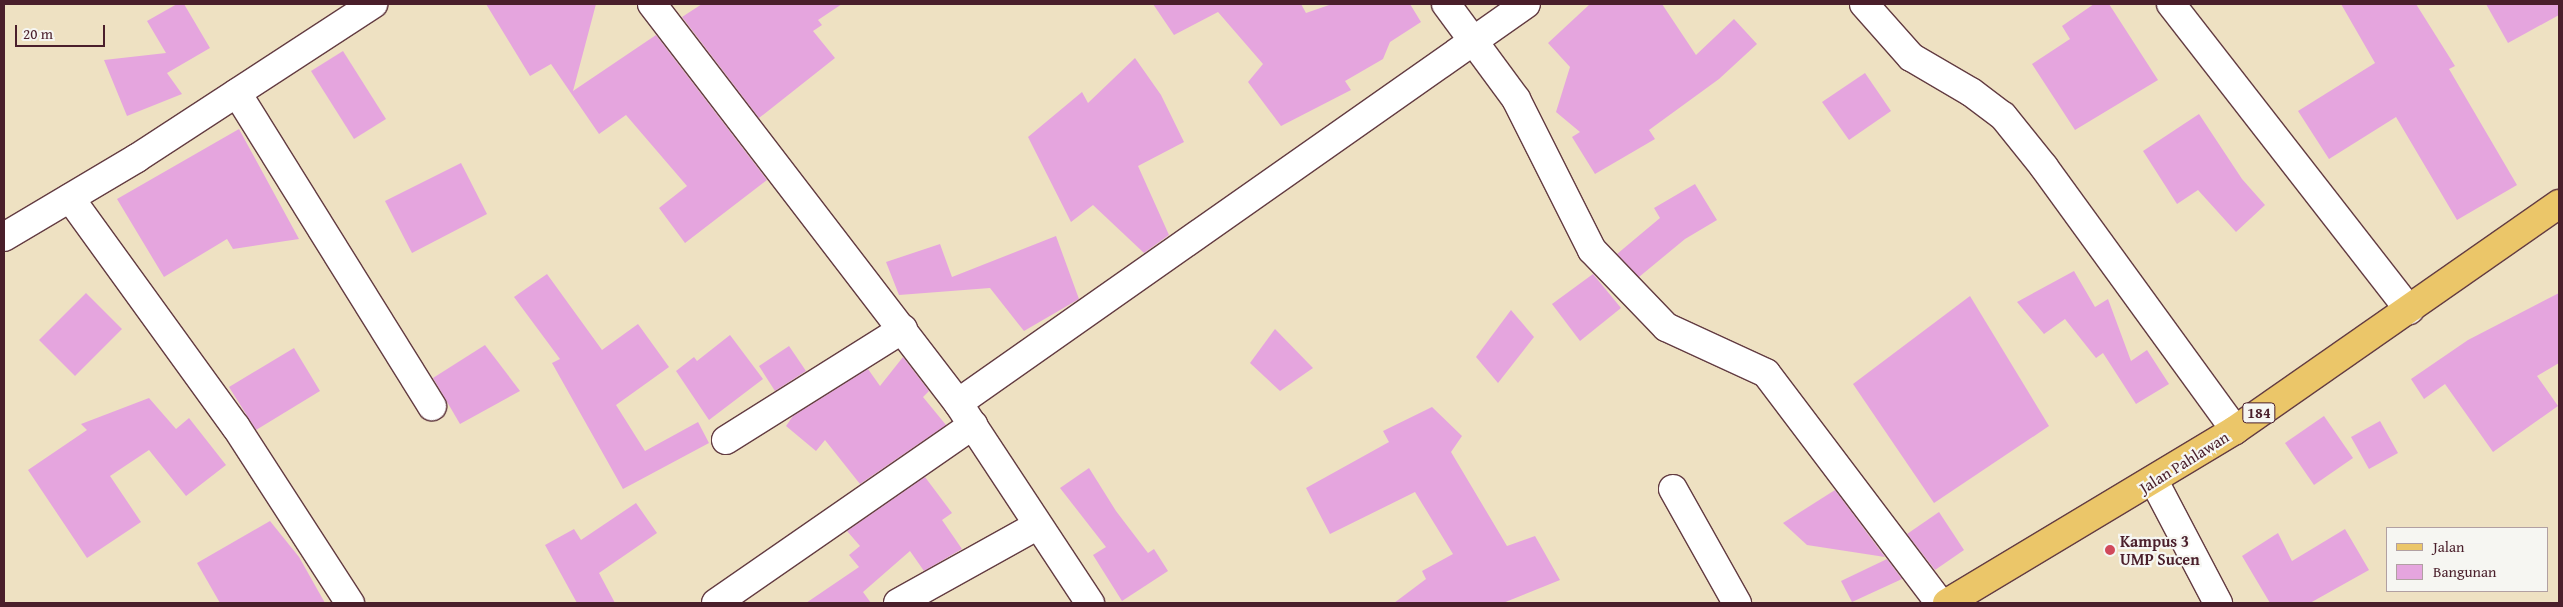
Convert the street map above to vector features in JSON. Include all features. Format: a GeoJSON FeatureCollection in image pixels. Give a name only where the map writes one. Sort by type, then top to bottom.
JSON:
{"type":"FeatureCollection","features":[{"type":"Feature","properties":{"kind":"main road","name":"Jalan Pahlawan"},"geometry":{"type":"LineString","coordinates":[[1947,603],[2154,481],[2235,430],[2559,204]]}},
{"type":"Feature","properties":{"kind":"street"},"geometry":{"type":"LineString","coordinates":[[4,238],[236,93],[373,4]]}},
{"type":"Feature","properties":{"kind":"street"},"geometry":{"type":"LineString","coordinates":[[652,4],[958,402],[1090,603]]}},
{"type":"Feature","properties":{"kind":"street"},"geometry":{"type":"LineString","coordinates":[[1446,4],[1475,40],[1516,99],[1592,250],[1666,327],[1766,373],[1940,603]]}},
{"type":"Feature","properties":{"kind":"street"},"geometry":{"type":"LineString","coordinates":[[958,402],[1526,4]]}},
{"type":"Feature","properties":{"kind":"street"},"geometry":{"type":"LineString","coordinates":[[1864,4],[1911,57],[1971,92],[2003,116],[2044,167],[2235,430]]}},
{"type":"Feature","properties":{"kind":"street"},"geometry":{"type":"LineString","coordinates":[[2171,4],[2409,310]]}},
{"type":"Feature","properties":{"kind":"street"},"geometry":{"type":"LineString","coordinates":[[236,93],[432,406]]}},
{"type":"Feature","properties":{"kind":"street"},"geometry":{"type":"LineString","coordinates":[[70,198],[236,427],[350,603]]}},
{"type":"Feature","properties":{"kind":"street"},"geometry":{"type":"LineString","coordinates":[[726,440],[903,329]]}},
{"type":"Feature","properties":{"kind":"street"},"geometry":{"type":"LineString","coordinates":[[716,603],[973,425]]}},
{"type":"Feature","properties":{"kind":"street"},"geometry":{"type":"LineString","coordinates":[[2154,481],[2218,603]]}},
{"type":"Feature","properties":{"kind":"street"},"geometry":{"type":"LineString","coordinates":[[1673,489],[1737,603]]}},
{"type":"Feature","properties":{"kind":"street"},"geometry":{"type":"LineString","coordinates":[[898,603],[1038,524]]}},
{"type":"Feature","properties":{"kind":"building"},"geometry":{"type":"Polygon","coordinates":[[[177,4],[184,4],[210,48],[167,73],[182,94],[127,116],[104,60],[166,53],[147,21],[177,4]]]}},
{"type":"Feature","properties":{"kind":"building"},"geometry":{"type":"Polygon","coordinates":[[[486,4],[596,4],[573,91],[656,35],[767,180],[685,243],[659,208],[687,186],[626,115],[599,134],[551,64],[530,76],[486,4]]]}},
{"type":"Feature","properties":{"kind":"building"},"geometry":{"type":"Polygon","coordinates":[[[702,4],[842,4],[818,20],[822,25],[813,31],[835,58],[759,118],[682,17],[702,4]]]}},
{"type":"Feature","properties":{"kind":"building"},"geometry":{"type":"Polygon","coordinates":[[[1153,4],[1301,4],[1306,13],[1332,4],[1410,4],[1421,22],[1390,42],[1383,59],[1345,81],[1351,90],[1281,126],[1248,82],[1263,64],[1218,12],[1174,35],[1153,4]]]}},
{"type":"Feature","properties":{"kind":"building"},"geometry":{"type":"Polygon","coordinates":[[[1590,4],[1662,4],[1696,55],[1734,19],[1757,44],[1719,79],[1649,130],[1655,139],[1595,174],[1572,137],[1580,132],[1556,112],[1570,67],[1548,43],[1590,4]]]}},
{"type":"Feature","properties":{"kind":"building"},"geometry":{"type":"Polygon","coordinates":[[[2094,4],[2109,4],[2158,80],[2075,130],[2032,64],[2070,39],[2062,26],[2094,4]]]}},
{"type":"Feature","properties":{"kind":"building"},"geometry":{"type":"Polygon","coordinates":[[[2341,4],[2416,4],[2455,66],[2449,69],[2517,185],[2457,220],[2396,117],[2329,159],[2298,111],[2375,63],[2341,4]]]}},
{"type":"Feature","properties":{"kind":"building"},"geometry":{"type":"Polygon","coordinates":[[[2486,4],[2559,4],[2559,15],[2508,43],[2486,4]]]}},
{"type":"Feature","properties":{"kind":"building"},"geometry":{"type":"Polygon","coordinates":[[[343,51],[386,119],[354,139],[311,71],[343,51]]]}},
{"type":"Feature","properties":{"kind":"building"},"geometry":{"type":"Polygon","coordinates":[[[1135,58],[1161,95],[1184,142],[1138,166],[1169,235],[1144,253],[1093,205],[1071,222],[1028,137],[1082,92],[1088,103],[1135,58]]]}},
{"type":"Feature","properties":{"kind":"building"},"geometry":{"type":"Polygon","coordinates":[[[1865,73],[1891,111],[1849,140],[1822,102],[1865,73]]]}},
{"type":"Feature","properties":{"kind":"building"},"geometry":{"type":"Polygon","coordinates":[[[2199,114],[2242,179],[2265,205],[2236,232],[2198,190],[2177,204],[2143,151],[2199,114]]]}},
{"type":"Feature","properties":{"kind":"building"},"geometry":{"type":"Polygon","coordinates":[[[239,129],[299,239],[233,249],[227,239],[164,277],[117,199],[239,129]]]}},
{"type":"Feature","properties":{"kind":"building"},"geometry":{"type":"Polygon","coordinates":[[[461,163],[487,214],[412,253],[385,201],[461,163]]]}},
{"type":"Feature","properties":{"kind":"building"},"geometry":{"type":"Polygon","coordinates":[[[1695,184],[1717,220],[1685,239],[1639,277],[1617,254],[1660,218],[1654,208],[1695,184]]]}},
{"type":"Feature","properties":{"kind":"building"},"geometry":{"type":"Polygon","coordinates":[[[1056,236],[1079,299],[1024,331],[990,288],[899,295],[886,262],[940,244],[952,277],[1056,236]]]}},
{"type":"Feature","properties":{"kind":"building"},"geometry":{"type":"Polygon","coordinates":[[[2074,271],[2095,307],[2108,299],[2131,361],[2147,350],[2169,384],[2136,404],[2103,353],[2096,358],[2065,319],[2044,334],[2017,302],[2074,271]]]}},
{"type":"Feature","properties":{"kind":"building"},"geometry":{"type":"Polygon","coordinates":[[[547,274],[602,350],[638,324],[669,367],[616,405],[645,451],[698,422],[709,443],[623,489],[552,363],[560,359],[514,297],[547,274]]]}},
{"type":"Feature","properties":{"kind":"building"},"geometry":{"type":"Polygon","coordinates":[[[1593,274],[1621,308],[1580,341],[1552,304],[1593,274]]]}},
{"type":"Feature","properties":{"kind":"building"},"geometry":{"type":"Polygon","coordinates":[[[86,293],[122,329],[75,376],[39,340],[86,293]]]}},
{"type":"Feature","properties":{"kind":"building"},"geometry":{"type":"Polygon","coordinates":[[[2559,293],[2559,363],[2537,376],[2558,406],[2493,452],[2445,384],[2424,399],[2411,379],[2468,340],[2559,293]]]}},
{"type":"Feature","properties":{"kind":"building"},"geometry":{"type":"Polygon","coordinates":[[[1970,296],[2049,426],[1934,503],[1853,384],[1970,296]]]}},
{"type":"Feature","properties":{"kind":"building"},"geometry":{"type":"Polygon","coordinates":[[[1511,310],[1534,337],[1498,383],[1476,357],[1511,310]]]}},
{"type":"Feature","properties":{"kind":"building"},"geometry":{"type":"Polygon","coordinates":[[[1275,329],[1313,368],[1280,391],[1250,363],[1275,329]]]}},
{"type":"Feature","properties":{"kind":"building"},"geometry":{"type":"Polygon","coordinates":[[[730,335],[763,379],[709,420],[676,371],[694,357],[697,361],[730,335]]]}},
{"type":"Feature","properties":{"kind":"building"},"geometry":{"type":"Polygon","coordinates":[[[485,345],[520,391],[460,424],[433,378],[485,345]]]}},
{"type":"Feature","properties":{"kind":"building"},"geometry":{"type":"Polygon","coordinates":[[[789,346],[806,371],[775,391],[759,366],[789,346]]]}},
{"type":"Feature","properties":{"kind":"building"},"geometry":{"type":"Polygon","coordinates":[[[294,348],[320,391],[256,430],[229,387],[294,348]]]}},
{"type":"Feature","properties":{"kind":"building"},"geometry":{"type":"Polygon","coordinates":[[[903,357],[929,391],[923,397],[946,425],[860,484],[825,440],[816,451],[786,426],[793,416],[868,369],[880,386],[903,357]]]}},
{"type":"Feature","properties":{"kind":"building"},"geometry":{"type":"Polygon","coordinates":[[[149,398],[176,429],[189,418],[226,465],[186,496],[149,450],[110,476],[141,522],[87,558],[28,470],[87,430],[81,424],[149,398]]]}},
{"type":"Feature","properties":{"kind":"building"},"geometry":{"type":"Polygon","coordinates":[[[1432,407],[1462,436],[1451,452],[1507,546],[1535,536],[1560,580],[1503,603],[1394,603],[1426,579],[1422,571],[1453,554],[1415,492],[1330,534],[1306,488],[1389,442],[1383,431],[1432,407]]]}},
{"type":"Feature","properties":{"kind":"building"},"geometry":{"type":"Polygon","coordinates":[[[2324,416],[2353,458],[2314,485],[2285,443],[2324,416]]]}},
{"type":"Feature","properties":{"kind":"building"},"geometry":{"type":"Polygon","coordinates":[[[2380,421],[2398,453],[2369,469],[2351,437],[2380,421]]]}},
{"type":"Feature","properties":{"kind":"building"},"geometry":{"type":"Polygon","coordinates":[[[1089,468],[1116,511],[1148,553],[1154,549],[1168,571],[1122,601],[1093,555],[1106,547],[1060,488],[1089,468]]]}},
{"type":"Feature","properties":{"kind":"building"},"geometry":{"type":"Polygon","coordinates":[[[925,477],[952,513],[942,520],[962,549],[924,571],[910,551],[863,592],[871,603],[806,603],[859,567],[849,555],[860,546],[847,531],[925,477]]]}},
{"type":"Feature","properties":{"kind":"building"},"geometry":{"type":"Polygon","coordinates":[[[1835,490],[1885,557],[1807,545],[1783,523],[1835,490]]]}},
{"type":"Feature","properties":{"kind":"building"},"geometry":{"type":"Polygon","coordinates":[[[636,503],[657,533],[599,573],[615,603],[577,603],[545,545],[574,529],[581,540],[636,503]]]}},
{"type":"Feature","properties":{"kind":"building"},"geometry":{"type":"Polygon","coordinates":[[[1939,512],[1964,550],[1935,570],[1907,534],[1939,512]]]}},
{"type":"Feature","properties":{"kind":"building"},"geometry":{"type":"Polygon","coordinates":[[[270,521],[299,557],[325,603],[220,603],[197,563],[270,521]]]}},
{"type":"Feature","properties":{"kind":"building"},"geometry":{"type":"Polygon","coordinates":[[[2345,529],[2369,570],[2310,603],[2270,603],[2242,556],[2278,533],[2292,561],[2345,529]]]}},
{"type":"Feature","properties":{"kind":"building"},"geometry":{"type":"Polygon","coordinates":[[[1887,559],[1902,579],[1852,602],[1841,581],[1887,559]]]}},
{"type":"Feature","properties":{"kind":"place","name":"Kampus 3 UMP Sucen"},"geometry":{"type":"Point","coordinates":[2110,550]}}]}
